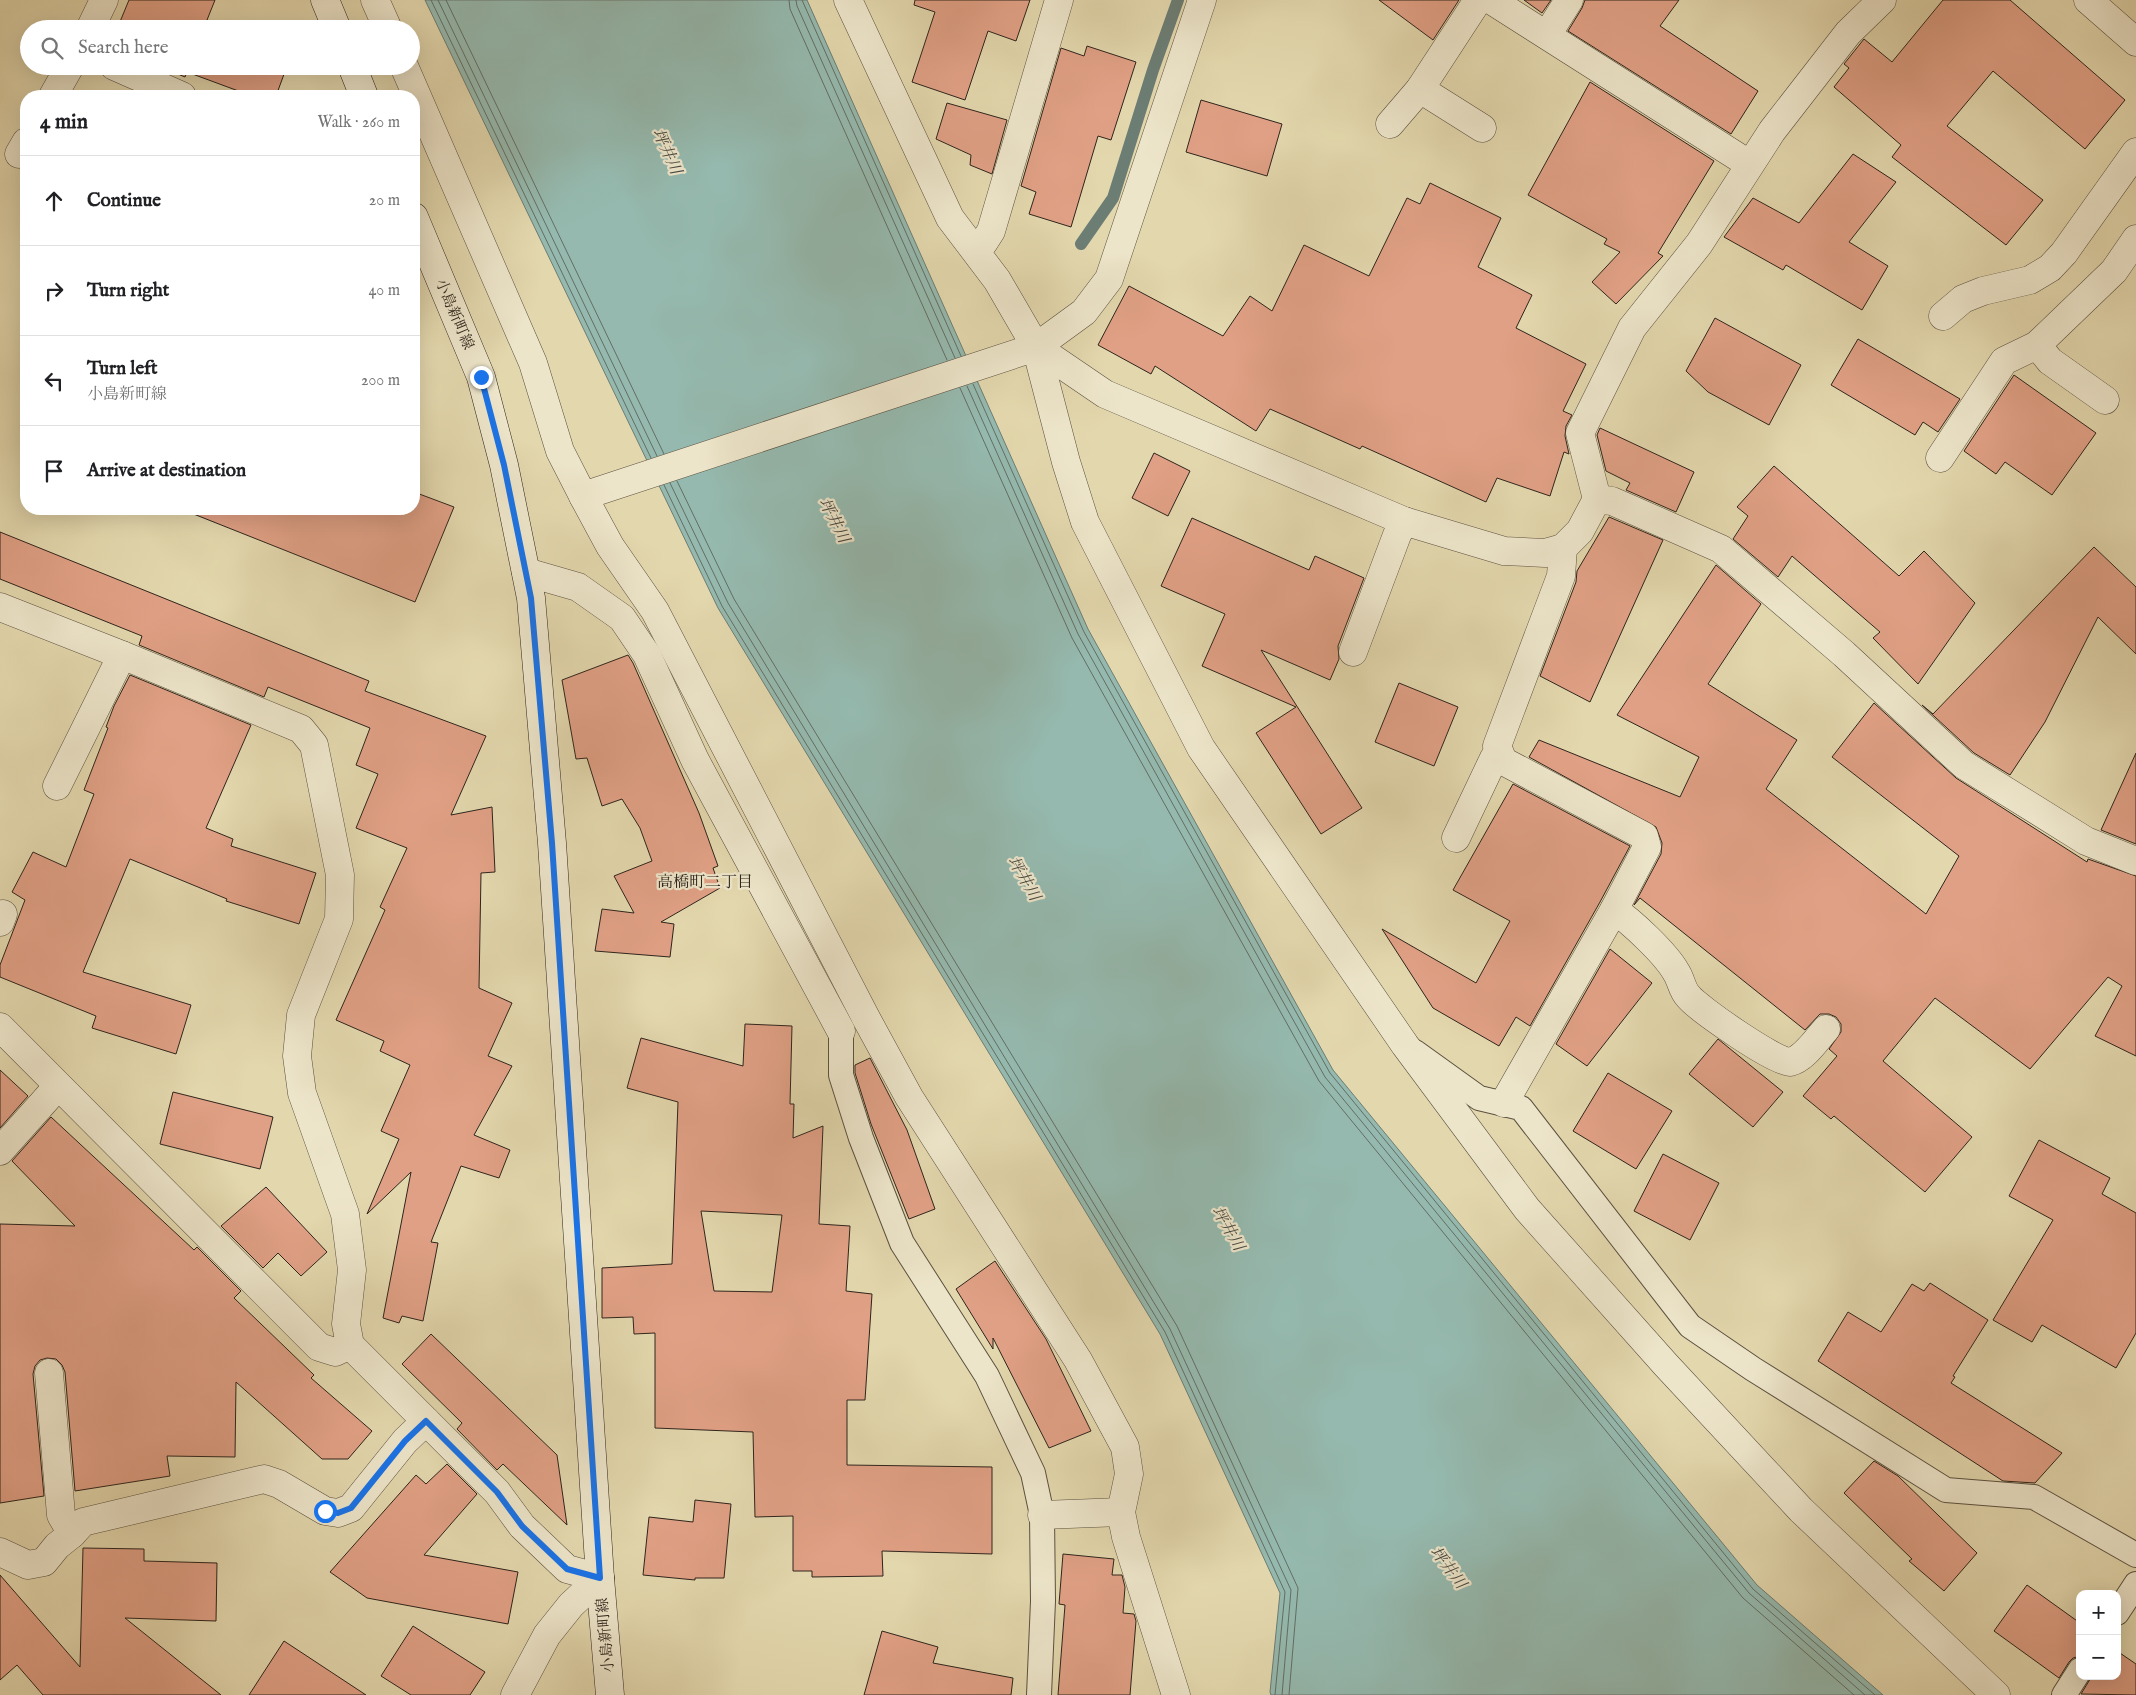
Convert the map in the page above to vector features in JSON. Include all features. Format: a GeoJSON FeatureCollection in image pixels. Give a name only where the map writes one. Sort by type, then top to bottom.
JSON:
{"type":"FeatureCollection","features":[{"type":"Feature","properties":{"kind":"street"},"geometry":{"type":"LineString","coordinates":[[94,20],[104,0]]}},
{"type":"Feature","properties":{"kind":"street"},"geometry":{"type":"LineString","coordinates":[[325,0],[333,20]]}},
{"type":"Feature","properties":{"kind":"street"},"geometry":{"type":"LineString","coordinates":[[375,0],[384,20]]}},
{"type":"Feature","properties":{"kind":"street"},"geometry":{"type":"LineString","coordinates":[[848,0],[950,218],[997,280],[1036,347],[1066,462],[1085,522],[1201,748],[1405,1045],[1527,1209],[1666,1365],[1801,1510],[1996,1695]]}},
{"type":"Feature","properties":{"kind":"street"},"geometry":{"type":"LineString","coordinates":[[975,249],[984,242],[991,231],[1059,0]]}},
{"type":"Feature","properties":{"kind":"street"},"geometry":{"type":"LineString","coordinates":[[594,492],[1036,347],[1084,312],[1109,279],[1202,0]]}},
{"type":"Feature","properties":{"kind":"street"},"geometry":{"type":"LineString","coordinates":[[1390,124],[1420,89],[1478,0]]}},
{"type":"Feature","properties":{"kind":"street"},"geometry":{"type":"LineString","coordinates":[[1491,0],[1749,164]]}},
{"type":"Feature","properties":{"kind":"street"},"geometry":{"type":"LineString","coordinates":[[1547,35],[1569,0]]}},
{"type":"Feature","properties":{"kind":"street"},"geometry":{"type":"LineString","coordinates":[[1036,347],[1105,394],[1404,521],[1504,551],[1545,553],[1563,548],[1580,531],[1597,499],[1580,433],[1632,328],[1699,244],[1749,164],[1848,33],[1882,0]]}},
{"type":"Feature","properties":{"kind":"street"},"geometry":{"type":"LineString","coordinates":[[2088,0],[2136,42]]}},
{"type":"Feature","properties":{"kind":"street"},"geometry":{"type":"LineString","coordinates":[[56,90],[65,75]]}},
{"type":"Feature","properties":{"kind":"street"},"geometry":{"type":"LineString","coordinates":[[134,75],[168,90]]}},
{"type":"Feature","properties":{"kind":"street"},"geometry":{"type":"LineString","coordinates":[[356,75],[362,90]]}},
{"type":"Feature","properties":{"kind":"street"},"geometry":{"type":"LineString","coordinates":[[408,75],[414,90]]}},
{"type":"Feature","properties":{"kind":"street"},"geometry":{"type":"LineString","coordinates":[[1420,89],[1482,128]]}},
{"type":"Feature","properties":{"kind":"street"},"geometry":{"type":"LineString","coordinates":[[420,103],[533,363],[560,452],[594,492],[610,546],[655,611],[755,806],[909,1097],[1078,1360],[1125,1447],[1129,1474],[1121,1512],[1126,1537],[1176,1695]]}},
{"type":"Feature","properties":{"kind":"street"},"geometry":{"type":"LineString","coordinates":[[1943,316],[1963,299],[1983,290],[2030,280],[2050,268],[2064,253],[2136,152]]}},
{"type":"Feature","properties":{"kind":"street","name":"小島新町線"},"geometry":{"type":"LineString","coordinates":[[420,231],[481,377],[504,465],[531,598],[552,843],[600,1578],[610,1695]]}},
{"type":"Feature","properties":{"kind":"street"},"geometry":{"type":"LineString","coordinates":[[1940,458],[2004,361],[2037,346],[2114,271],[2136,239]]}},
{"type":"Feature","properties":{"kind":"street"},"geometry":{"type":"LineString","coordinates":[[2037,346],[2050,361],[2105,400]]}},
{"type":"Feature","properties":{"kind":"street"},"geometry":{"type":"LineString","coordinates":[[1597,499],[1612,501],[1721,549],[1844,654],[1964,765],[2086,842],[2136,861]]}},
{"type":"Feature","properties":{"kind":"street"},"geometry":{"type":"LineString","coordinates":[[1353,652],[1404,521]]}},
{"type":"Feature","properties":{"kind":"street"},"geometry":{"type":"LineString","coordinates":[[1504,1103],[1614,910],[1647,847],[1644,836],[1503,760],[1499,754],[1497,746],[1561,576],[1563,548]]}},
{"type":"Feature","properties":{"kind":"street"},"geometry":{"type":"LineString","coordinates":[[526,572],[578,587],[622,618],[648,656],[695,760],[841,1031]]}},
{"type":"Feature","properties":{"kind":"street"},"geometry":{"type":"LineString","coordinates":[[0,607],[301,729],[314,745],[340,875],[339,919],[301,1015],[297,1056],[302,1093],[345,1214],[352,1270],[346,1324],[350,1345],[497,1492],[522,1526],[567,1569],[600,1578]]}},
{"type":"Feature","properties":{"kind":"street"},"geometry":{"type":"LineString","coordinates":[[57,786],[122,655]]}},
{"type":"Feature","properties":{"kind":"street"},"geometry":{"type":"LineString","coordinates":[[1456,838],[1494,758],[1499,754]]}},
{"type":"Feature","properties":{"kind":"street"},"geometry":{"type":"LineString","coordinates":[[728,819],[755,806]]}},
{"type":"Feature","properties":{"kind":"street"},"geometry":{"type":"LineString","coordinates":[[1614,910],[1629,920],[1676,970],[1687,996],[1736,1033],[1776,1059],[1788,1063],[1798,1059],[1826,1029]]}},
{"type":"Feature","properties":{"kind":"street"},"geometry":{"type":"LineString","coordinates":[[0,1027],[319,1347],[335,1352],[350,1345]]}},
{"type":"Feature","properties":{"kind":"street"},"geometry":{"type":"LineString","coordinates":[[0,1150],[58,1086]]}},
{"type":"Feature","properties":{"kind":"street"},"geometry":{"type":"LineString","coordinates":[[49,1373],[61,1515],[72,1534]]}},
{"type":"Feature","properties":{"kind":"street"},"geometry":{"type":"LineString","coordinates":[[0,1552],[28,1565],[44,1562],[57,1546],[72,1534],[82,1522],[264,1479],[279,1484],[325,1511],[338,1513],[351,1508],[405,1441],[426,1421]]}},
{"type":"Feature","properties":{"kind":"street"},"geometry":{"type":"LineString","coordinates":[[1042,1516],[1121,1512]]}},
{"type":"Feature","properties":{"kind":"street"},"geometry":{"type":"LineString","coordinates":[[515,1695],[547,1635],[571,1605],[600,1578]]}},
{"type":"Feature","properties":{"kind":"lane"},"geometry":{"type":"LineString","coordinates":[[841,1031],[841,1075],[861,1138],[902,1243],[987,1376],[1034,1473],[1042,1516],[1043,1602],[1039,1695]]}},
{"type":"Feature","properties":{"kind":"lane"},"geometry":{"type":"LineString","coordinates":[[1405,1045],[1479,1098],[1521,1108],[1690,1326],[1752,1368],[1946,1490],[2034,1497],[2136,1555]]}},
{"type":"Feature","properties":{"kind":"lane"},"geometry":{"type":"LineString","coordinates":[[2121,1607],[2136,1584]]}},
{"type":"Feature","properties":{"kind":"lane"},"geometry":{"type":"LineString","coordinates":[[2064,1695],[2076,1676]]}},
{"type":"Feature","properties":{"kind":"water","name":"坪井川"},"geometry":{"type":"Polygon","coordinates":[[[425,0],[807,0],[1088,629],[1333,1070],[1757,1585],[1883,1695],[1271,1695],[1280,1593],[1160,1334],[718,608],[425,0]]]}},
{"type":"Feature","properties":{"kind":"building"},"geometry":{"type":"Polygon","coordinates":[[[129,0],[215,0],[207,20],[121,20],[129,0]]]}},
{"type":"Feature","properties":{"kind":"building"},"geometry":{"type":"Polygon","coordinates":[[[915,0],[1030,0],[1016,41],[988,31],[965,100],[912,82],[935,12],[914,5],[915,0]]]}},
{"type":"Feature","properties":{"kind":"building"},"geometry":{"type":"Polygon","coordinates":[[[1379,0],[1459,0],[1433,40],[1379,0]]]}},
{"type":"Feature","properties":{"kind":"building"},"geometry":{"type":"Polygon","coordinates":[[[1524,0],[1551,0],[1542,13],[1524,0]]]}},
{"type":"Feature","properties":{"kind":"building"},"geometry":{"type":"Polygon","coordinates":[[[1585,0],[1679,0],[1660,26],[1758,91],[1731,134],[1568,31],[1585,0]]]}},
{"type":"Feature","properties":{"kind":"building"},"geometry":{"type":"Polygon","coordinates":[[[1943,0],[2010,0],[2125,100],[2085,149],[1993,71],[1947,126],[2043,200],[2006,245],[1892,157],[1901,145],[1834,87],[1849,68],[1844,64],[1864,39],[1892,62],[1943,0]]]}},
{"type":"Feature","properties":{"kind":"building"},"geometry":{"type":"Polygon","coordinates":[[[1087,46],[1136,62],[1111,140],[1098,136],[1071,227],[1029,214],[1036,192],[1021,186],[1061,48],[1084,56],[1087,46]]]}},
{"type":"Feature","properties":{"kind":"building"},"geometry":{"type":"Polygon","coordinates":[[[195,75],[284,75],[278,90],[236,90],[195,75]]]}},
{"type":"Feature","properties":{"kind":"building"},"geometry":{"type":"Polygon","coordinates":[[[1590,82],[1714,161],[1658,253],[1663,256],[1616,304],[1592,282],[1620,252],[1604,244],[1607,239],[1528,195],[1590,82]]]}},
{"type":"Feature","properties":{"kind":"building"},"geometry":{"type":"Polygon","coordinates":[[[1201,100],[1282,124],[1267,176],[1186,152],[1201,100]]]}},
{"type":"Feature","properties":{"kind":"building"},"geometry":{"type":"Polygon","coordinates":[[[947,103],[1007,120],[992,174],[970,165],[971,155],[936,139],[947,103]]]}},
{"type":"Feature","properties":{"kind":"building"},"geometry":{"type":"Polygon","coordinates":[[[1853,154],[1896,182],[1849,242],[1888,266],[1862,310],[1786,265],[1783,270],[1724,237],[1753,198],[1799,223],[1853,154]]]}},
{"type":"Feature","properties":{"kind":"building"},"geometry":{"type":"Polygon","coordinates":[[[1430,183],[1501,218],[1478,267],[1532,295],[1516,328],[1586,364],[1563,411],[1572,415],[1566,426],[1565,436],[1569,454],[1564,452],[1550,496],[1497,478],[1486,502],[1362,446],[1360,449],[1270,409],[1256,431],[1155,366],[1151,374],[1098,345],[1129,286],[1223,336],[1250,296],[1272,311],[1304,245],[1369,276],[1407,198],[1420,204],[1430,183]]]}},
{"type":"Feature","properties":{"kind":"building"},"geometry":{"type":"Polygon","coordinates":[[[1715,318],[1801,365],[1769,425],[1708,392],[1686,371],[1715,318]]]}},
{"type":"Feature","properties":{"kind":"building"},"geometry":{"type":"Polygon","coordinates":[[[1858,339],[1960,399],[1938,432],[1923,422],[1915,435],[1831,385],[1858,339]]]}},
{"type":"Feature","properties":{"kind":"building"},"geometry":{"type":"Polygon","coordinates":[[[2014,375],[2096,433],[2052,495],[2005,462],[1996,474],[1964,451],[2014,375]]]}},
{"type":"Feature","properties":{"kind":"building"},"geometry":{"type":"Polygon","coordinates":[[[1600,428],[1694,472],[1676,512],[1626,490],[1630,483],[1606,471],[1597,435],[1600,428]]]}},
{"type":"Feature","properties":{"kind":"building"},"geometry":{"type":"Polygon","coordinates":[[[1154,453],[1190,471],[1168,516],[1132,498],[1154,453]]]}},
{"type":"Feature","properties":{"kind":"building"},"geometry":{"type":"Polygon","coordinates":[[[1774,466],[1899,576],[1924,551],[1975,603],[1918,684],[1873,638],[1880,632],[1792,556],[1778,577],[1733,539],[1748,516],[1737,507],[1774,466]]]}},
{"type":"Feature","properties":{"kind":"building"},"geometry":{"type":"Polygon","coordinates":[[[420,494],[454,507],[415,602],[196,515],[420,515],[420,494]]]}},
{"type":"Feature","properties":{"kind":"building"},"geometry":{"type":"Polygon","coordinates":[[[1609,517],[1663,540],[1590,702],[1540,676],[1576,582],[1577,571],[1609,517]]]}},
{"type":"Feature","properties":{"kind":"building"},"geometry":{"type":"Polygon","coordinates":[[[1192,518],[1309,570],[1315,556],[1364,578],[1338,646],[1339,659],[1330,680],[1261,650],[1362,808],[1321,834],[1256,733],[1296,707],[1202,666],[1225,614],[1161,586],[1192,518]]]}},
{"type":"Feature","properties":{"kind":"building"},"geometry":{"type":"Polygon","coordinates":[[[0,532],[369,681],[365,691],[486,736],[451,815],[492,807],[495,872],[481,873],[479,988],[512,1003],[488,1056],[512,1066],[474,1135],[510,1150],[499,1178],[461,1166],[431,1242],[438,1243],[423,1321],[402,1316],[399,1323],[383,1318],[411,1172],[367,1214],[399,1139],[381,1131],[410,1065],[380,1051],[384,1041],[336,1020],[385,910],[380,907],[407,848],[356,828],[378,774],[356,765],[370,728],[268,687],[264,697],[139,645],[142,636],[0,579],[0,532]]]}},
{"type":"Feature","properties":{"kind":"building"},"geometry":{"type":"Polygon","coordinates":[[[2094,547],[2136,587],[2136,654],[2098,617],[2045,722],[2010,775],[1974,753],[1922,705],[1933,714],[2094,547]]]}},
{"type":"Feature","properties":{"kind":"building"},"geometry":{"type":"Polygon","coordinates":[[[1716,565],[1761,604],[1708,684],[1797,740],[1766,789],[1926,914],[1959,856],[1832,757],[1874,703],[1956,778],[2087,862],[2088,859],[2136,876],[2136,1056],[2095,1036],[2122,986],[2108,977],[2030,1069],[1935,998],[1883,1061],[1972,1137],[1925,1192],[1834,1116],[1831,1119],[1803,1096],[1837,1056],[1829,1049],[1841,1032],[1841,1024],[1836,1017],[1829,1014],[1820,1014],[1805,1030],[1640,898],[1634,905],[1661,854],[1662,843],[1656,827],[1529,757],[1539,740],[1680,797],[1699,757],[1617,715],[1716,565]]]}},
{"type":"Feature","properties":{"kind":"building"},"geometry":{"type":"Polygon","coordinates":[[[628,655],[699,813],[718,866],[713,868],[720,888],[661,922],[674,924],[670,957],[595,951],[602,909],[634,913],[614,876],[652,861],[640,828],[622,799],[602,806],[587,758],[576,759],[562,680],[628,655]]]}},
{"type":"Feature","properties":{"kind":"building"},"geometry":{"type":"Polygon","coordinates":[[[130,675],[251,725],[206,828],[233,839],[231,846],[316,873],[299,924],[226,901],[227,899],[130,859],[83,972],[191,1005],[176,1054],[92,1028],[96,1016],[0,977],[0,965],[25,900],[12,892],[33,852],[66,867],[94,794],[84,790],[108,728],[106,727],[114,706],[130,675]]]}},
{"type":"Feature","properties":{"kind":"building"},"geometry":{"type":"Polygon","coordinates":[[[1399,683],[1458,707],[1434,766],[1375,742],[1399,683]]]}},
{"type":"Feature","properties":{"kind":"building"},"geometry":{"type":"Polygon","coordinates":[[[2136,753],[2136,844],[2101,830],[2136,753]]]}},
{"type":"Feature","properties":{"kind":"building"},"geometry":{"type":"Polygon","coordinates":[[[1513,784],[1630,846],[1530,1026],[1516,1017],[1499,1046],[1433,1008],[1382,929],[1476,983],[1510,921],[1453,890],[1513,784]]]}},
{"type":"Feature","properties":{"kind":"building"},"geometry":{"type":"Polygon","coordinates":[[[1610,949],[1652,983],[1587,1066],[1556,1044],[1610,949]]]}},
{"type":"Feature","properties":{"kind":"building"},"geometry":{"type":"Polygon","coordinates":[[[745,1024],[792,1026],[790,1104],[794,1104],[793,1138],[823,1126],[819,1224],[850,1226],[846,1291],[872,1294],[865,1400],[847,1400],[847,1465],[992,1467],[992,1554],[882,1551],[883,1576],[812,1577],[812,1571],[793,1571],[793,1516],[755,1517],[753,1432],[655,1428],[655,1333],[634,1334],[633,1317],[602,1318],[602,1268],[672,1264],[678,1102],[627,1088],[641,1038],[743,1066],[745,1024]],[[701,1211],[714,1291],[772,1292],[782,1215],[701,1211]]]}},
{"type":"Feature","properties":{"kind":"building"},"geometry":{"type":"Polygon","coordinates":[[[1718,1039],[1783,1092],[1753,1127],[1689,1074],[1718,1039]]]}},
{"type":"Feature","properties":{"kind":"building"},"geometry":{"type":"Polygon","coordinates":[[[870,1058],[907,1130],[935,1209],[909,1219],[871,1124],[855,1073],[855,1065],[870,1058]]]}},
{"type":"Feature","properties":{"kind":"building"},"geometry":{"type":"Polygon","coordinates":[[[0,1070],[28,1096],[0,1128],[0,1070]]]}},
{"type":"Feature","properties":{"kind":"building"},"geometry":{"type":"Polygon","coordinates":[[[1608,1073],[1672,1111],[1636,1169],[1573,1131],[1608,1073]]]}},
{"type":"Feature","properties":{"kind":"building"},"geometry":{"type":"Polygon","coordinates":[[[173,1092],[273,1117],[260,1169],[160,1144],[173,1092]]]}},
{"type":"Feature","properties":{"kind":"building"},"geometry":{"type":"Polygon","coordinates":[[[51,1117],[194,1250],[197,1247],[241,1291],[234,1298],[314,1375],[311,1378],[372,1431],[348,1459],[322,1459],[236,1382],[235,1457],[167,1456],[170,1476],[75,1491],[65,1372],[62,1365],[56,1359],[47,1358],[40,1360],[35,1366],[33,1374],[44,1496],[0,1503],[0,1224],[75,1226],[12,1161],[51,1117]]]}},
{"type":"Feature","properties":{"kind":"building"},"geometry":{"type":"Polygon","coordinates":[[[2039,1140],[2110,1178],[2102,1194],[2136,1213],[2136,1333],[2116,1368],[2042,1325],[2032,1342],[1993,1320],[2053,1220],[2009,1196],[2039,1140]]]}},
{"type":"Feature","properties":{"kind":"building"},"geometry":{"type":"Polygon","coordinates":[[[1663,1154],[1719,1183],[1690,1240],[1634,1211],[1663,1154]]]}},
{"type":"Feature","properties":{"kind":"building"},"geometry":{"type":"Polygon","coordinates":[[[266,1187],[327,1252],[301,1276],[278,1253],[263,1268],[221,1226],[266,1187]]]}},
{"type":"Feature","properties":{"kind":"building"},"geometry":{"type":"Polygon","coordinates":[[[995,1261],[1046,1339],[1091,1431],[1049,1448],[993,1338],[993,1349],[956,1289],[995,1261]]]}},
{"type":"Feature","properties":{"kind":"building"},"geometry":{"type":"Polygon","coordinates":[[[1930,1283],[1988,1320],[1953,1376],[1955,1377],[1951,1383],[2062,1453],[2035,1483],[2003,1481],[1818,1361],[1848,1312],[1881,1332],[1912,1284],[1924,1291],[1930,1283]]]}},
{"type":"Feature","properties":{"kind":"building"},"geometry":{"type":"Polygon","coordinates":[[[431,1334],[557,1455],[567,1525],[503,1464],[497,1470],[457,1429],[462,1423],[402,1364],[431,1334]]]}},
{"type":"Feature","properties":{"kind":"building"},"geometry":{"type":"Polygon","coordinates":[[[1874,1461],[1898,1476],[1977,1553],[1944,1591],[1909,1561],[1912,1559],[1844,1493],[1874,1461]]]}},
{"type":"Feature","properties":{"kind":"building"},"geometry":{"type":"Polygon","coordinates":[[[447,1464],[477,1494],[424,1555],[518,1572],[508,1624],[367,1598],[330,1572],[416,1475],[426,1484],[447,1464]]]}},
{"type":"Feature","properties":{"kind":"building"},"geometry":{"type":"Polygon","coordinates":[[[695,1500],[731,1504],[724,1578],[695,1578],[695,1580],[643,1575],[649,1517],[693,1522],[695,1500]]]}},
{"type":"Feature","properties":{"kind":"building"},"geometry":{"type":"Polygon","coordinates":[[[83,1548],[144,1549],[144,1561],[217,1563],[216,1621],[125,1618],[221,1695],[43,1695],[17,1665],[0,1680],[0,1575],[80,1667],[83,1548]]]}},
{"type":"Feature","properties":{"kind":"building"},"geometry":{"type":"Polygon","coordinates":[[[1063,1554],[1114,1559],[1112,1575],[1122,1575],[1125,1587],[1123,1613],[1134,1614],[1136,1621],[1130,1695],[1058,1695],[1065,1605],[1059,1604],[1063,1554]]]}},
{"type":"Feature","properties":{"kind":"building"},"geometry":{"type":"Polygon","coordinates":[[[2027,1585],[2076,1620],[2076,1657],[2069,1662],[2059,1678],[1994,1631],[2027,1585]]]}},
{"type":"Feature","properties":{"kind":"building"},"geometry":{"type":"Polygon","coordinates":[[[413,1626],[485,1672],[470,1695],[411,1695],[381,1676],[413,1626]]]}},
{"type":"Feature","properties":{"kind":"building"},"geometry":{"type":"Polygon","coordinates":[[[882,1631],[938,1647],[933,1663],[1013,1678],[1011,1695],[864,1695],[882,1631]]]}},
{"type":"Feature","properties":{"kind":"building"},"geometry":{"type":"Polygon","coordinates":[[[284,1641],[366,1695],[249,1695],[284,1641]]]}},
{"type":"Feature","properties":{"kind":"building"},"geometry":{"type":"Polygon","coordinates":[[[2121,1654],[2136,1664],[2136,1695],[2081,1694],[2090,1680],[2121,1680],[2121,1654]]]}},
{"type":"Feature","properties":{"kind":"waterway"},"geometry":{"type":"LineString","coordinates":[[1081,244],[1113,198],[1153,70],[1178,0]]}},
{"type":"Feature","properties":{"kind":"district","name":"高橋町二丁目"},"geometry":{"type":"Point","coordinates":[705,881]}},
{"type":"Feature","properties":{"kind":"route"},"geometry":{"type":"LineString","coordinates":[[325,1511],[338,1513],[351,1508],[405,1441],[426,1421],[497,1492],[522,1526],[567,1569],[600,1578],[552,843],[531,598],[504,465],[481,377]]}}]}
